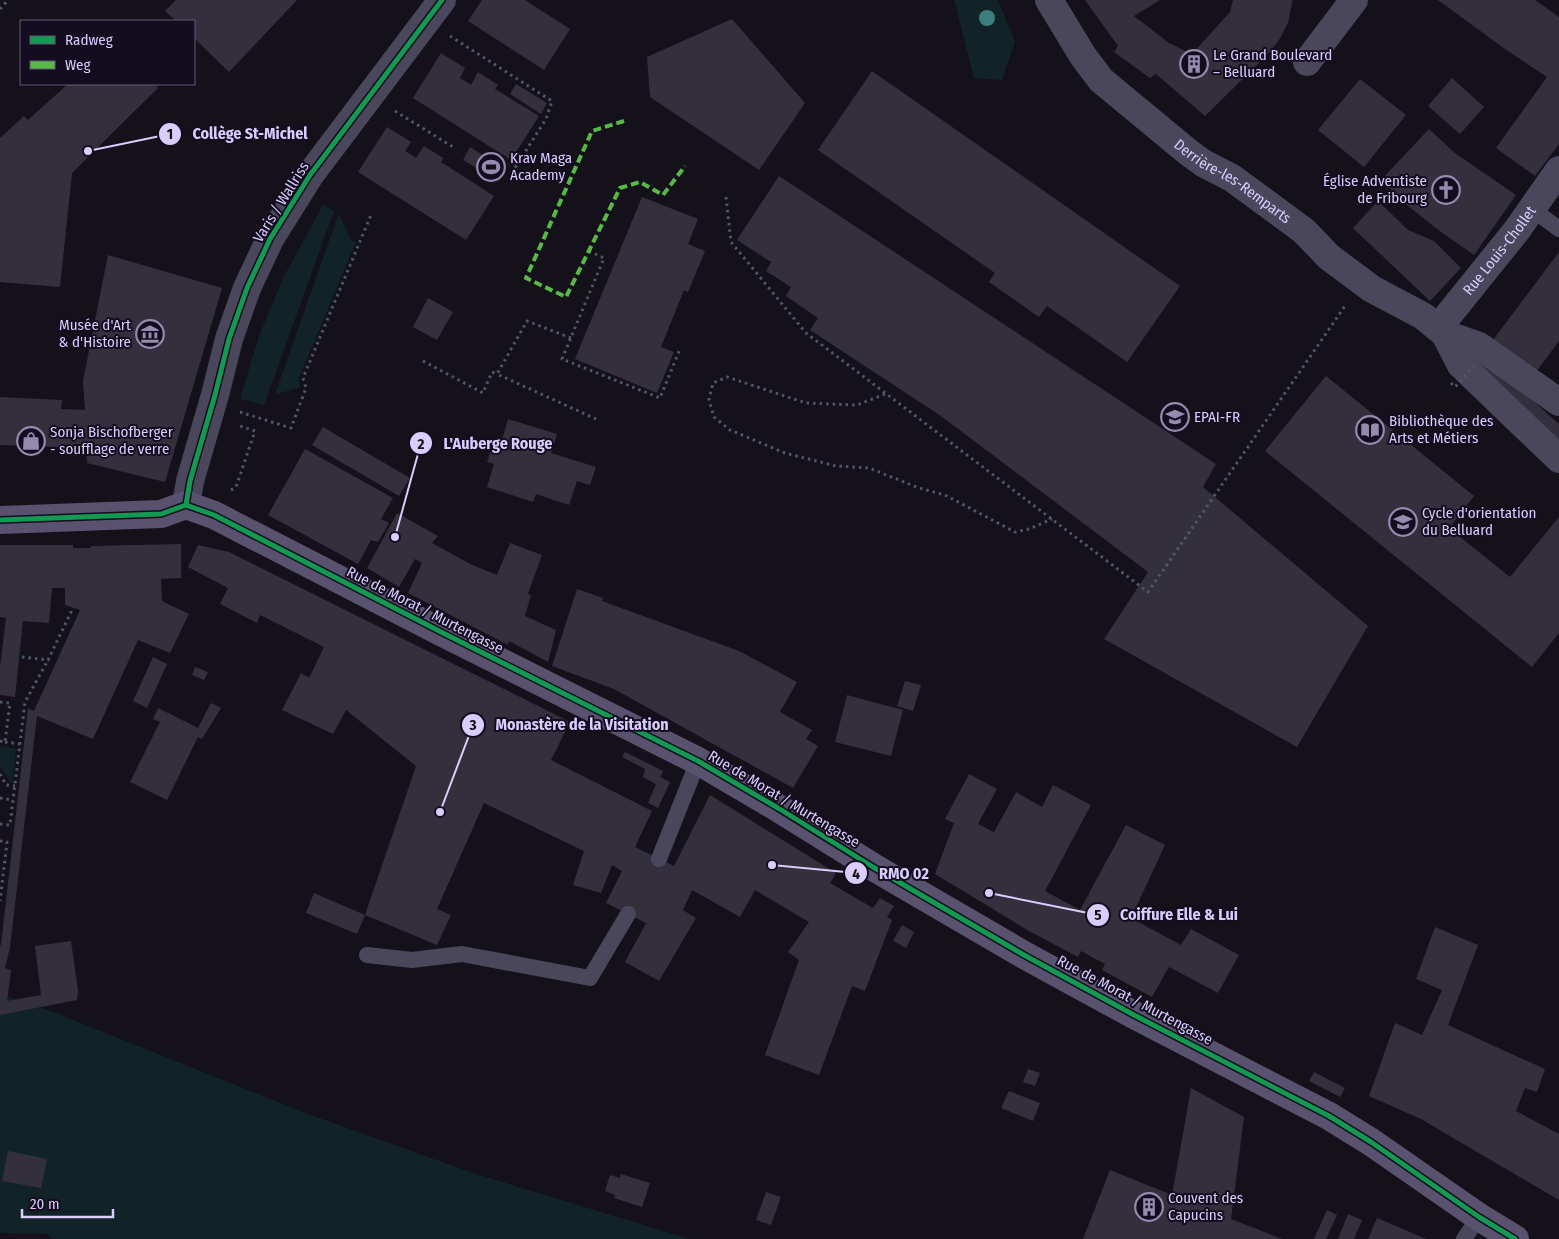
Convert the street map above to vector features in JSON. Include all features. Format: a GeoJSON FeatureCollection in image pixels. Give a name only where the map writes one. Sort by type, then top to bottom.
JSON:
{"type":"FeatureCollection","features":[{"type":"Feature","properties":{"kind":"main road"},"geometry":{"type":"LineString","coordinates":[[0,520],[161,514],[186,505]]}},
{"type":"Feature","properties":{"kind":"main road","name":"Rue de Morat / Murtengasse"},"geometry":{"type":"LineString","coordinates":[[186,505],[214,515],[449,637],[698,762],[1024,955],[1134,1015],[1329,1116],[1371,1142],[1479,1217],[1515,1239]]}},
{"type":"Feature","properties":{"kind":"street","name":"Derrière-les-Remparts"},"geometry":{"type":"LineString","coordinates":[[1049,0],[1083,56],[1101,80],[1203,163],[1232,178],[1304,231],[1329,257],[1372,289],[1423,316],[1442,331],[1479,346],[1559,402]]}},
{"type":"Feature","properties":{"kind":"street"},"geometry":{"type":"LineString","coordinates":[[1307,62],[1354,0]]}},
{"type":"Feature","properties":{"kind":"street","name":"Varis / Wallriss"},"geometry":{"type":"LineString","coordinates":[[186,505],[190,480],[216,395],[229,339],[247,288],[270,239],[310,175],[434,10]]}},
{"type":"Feature","properties":{"kind":"street","name":"Rue Louis-Chollet"},"geometry":{"type":"LineString","coordinates":[[1442,331],[1532,210],[1559,170]]}},
{"type":"Feature","properties":{"kind":"street","name":"Derrière-les-Remparts"},"geometry":{"type":"LineString","coordinates":[[1442,331],[1461,366],[1559,459]]}},
{"type":"Feature","properties":{"kind":"lane"},"geometry":{"type":"LineString","coordinates":[[1532,210],[1559,229]]}},
{"type":"Feature","properties":{"kind":"lane"},"geometry":{"type":"LineString","coordinates":[[659,859],[698,762]]}},
{"type":"Feature","properties":{"kind":"lane"},"geometry":{"type":"LineString","coordinates":[[367,956],[412,960],[462,954],[590,978],[628,914]]}},
{"type":"Feature","properties":{"kind":"lane"},"geometry":{"type":"LineString","coordinates":[[1464,1239],[1479,1217]]}},
{"type":"Feature","properties":{"kind":"path"},"geometry":{"type":"LineString","coordinates":[[0,9],[8,0]]}},
{"type":"Feature","properties":{"kind":"path"},"geometry":{"type":"LineString","coordinates":[[434,10],[552,101],[546,119],[513,171]]}},
{"type":"Feature","properties":{"kind":"path"},"geometry":{"type":"LineString","coordinates":[[395,111],[453,147]]}},
{"type":"Feature","properties":{"kind":"path"},"geometry":{"type":"LineString","coordinates":[[726,197],[731,242],[806,333],[1148,592],[1346,306]]}},
{"type":"Feature","properties":{"kind":"path"},"geometry":{"type":"LineString","coordinates":[[232,409],[291,428],[306,388],[303,378],[371,216]]}},
{"type":"Feature","properties":{"kind":"path"},"geometry":{"type":"LineString","coordinates":[[589,251],[604,258],[562,359],[660,398],[680,349]]}},
{"type":"Feature","properties":{"kind":"path"},"geometry":{"type":"LineString","coordinates":[[497,374],[527,322],[571,338]]}},
{"type":"Feature","properties":{"kind":"path"},"geometry":{"type":"LineString","coordinates":[[422,361],[483,393],[492,372],[596,419]]}},
{"type":"Feature","properties":{"kind":"path"},"geometry":{"type":"LineString","coordinates":[[1451,383],[1454,387],[1474,366]]}},
{"type":"Feature","properties":{"kind":"path"},"geometry":{"type":"LineString","coordinates":[[886,394],[857,405],[806,403],[727,377],[713,383],[709,400],[714,417],[730,430],[785,452],[836,466],[869,468],[919,488],[945,495],[1015,532],[1029,530],[1052,519]]}},
{"type":"Feature","properties":{"kind":"path"},"geometry":{"type":"LineString","coordinates":[[226,492],[236,487],[255,431],[242,427]]}},
{"type":"Feature","properties":{"kind":"path"},"geometry":{"type":"LineString","coordinates":[[0,824],[10,825],[25,702],[73,608]]}},
{"type":"Feature","properties":{"kind":"path"},"geometry":{"type":"LineString","coordinates":[[22,657],[48,660]]}},
{"type":"Feature","properties":{"kind":"path"},"geometry":{"type":"LineString","coordinates":[[0,702],[10,703],[5,742]]}},
{"type":"Feature","properties":{"kind":"path"},"geometry":{"type":"LineString","coordinates":[[0,741],[20,744]]}},
{"type":"Feature","properties":{"kind":"path"},"geometry":{"type":"LineString","coordinates":[[0,774],[6,784],[15,786]]}},
{"type":"Feature","properties":{"kind":"path"},"geometry":{"type":"LineString","coordinates":[[0,798],[14,800]]}},
{"type":"Feature","properties":{"kind":"path"},"geometry":{"type":"LineString","coordinates":[[0,841],[7,842],[0,901]]}},
{"type":"Feature","properties":{"kind":"shaded area"},"geometry":{"type":"Polygon","coordinates":[[[954,0],[998,0],[1015,42],[1002,80],[974,78],[954,0]]]}},
{"type":"Feature","properties":{"kind":"shaded area"},"geometry":{"type":"Polygon","coordinates":[[[323,205],[334,211],[264,405],[240,399],[259,336],[283,278],[323,205]]]}},
{"type":"Feature","properties":{"kind":"shaded area"},"geometry":{"type":"Polygon","coordinates":[[[339,213],[350,239],[356,242],[299,378],[300,388],[275,394],[339,213]]]}},
{"type":"Feature","properties":{"kind":"shaded area"},"geometry":{"type":"Polygon","coordinates":[[[0,746],[16,749],[12,783],[0,766],[0,746]]]}},
{"type":"Feature","properties":{"kind":"shaded area"},"geometry":{"type":"Polygon","coordinates":[[[0,994],[56,1013],[308,1114],[473,1173],[690,1239],[53,1239],[48,1234],[0,1233],[0,994]]]}},
{"type":"Feature","properties":{"kind":"building"},"geometry":{"type":"Polygon","coordinates":[[[176,0],[297,0],[229,72],[195,39],[195,20],[175,20],[165,11],[176,0]]]}},
{"type":"Feature","properties":{"kind":"building"},"geometry":{"type":"Polygon","coordinates":[[[482,0],[525,0],[570,29],[544,70],[468,21],[482,0]]]}},
{"type":"Feature","properties":{"kind":"building","name":"Le Grand Boulevard – Belluard"},"geometry":{"type":"Polygon","coordinates":[[[1085,0],[1160,0],[1134,16],[1169,43],[1192,54],[1230,12],[1233,0],[1292,0],[1292,3],[1288,23],[1279,40],[1267,55],[1205,116],[1156,74],[1150,78],[1114,52],[1118,46],[1085,0]]]}},
{"type":"Feature","properties":{"kind":"building"},"geometry":{"type":"Polygon","coordinates":[[[1438,0],[1535,0],[1559,17],[1559,144],[1535,176],[1496,148],[1547,77],[1438,0]]]}},
{"type":"Feature","properties":{"kind":"building"},"geometry":{"type":"Polygon","coordinates":[[[732,19],[805,103],[759,170],[650,97],[647,57],[732,19]]]}},
{"type":"Feature","properties":{"kind":"building"},"geometry":{"type":"Polygon","coordinates":[[[441,53],[465,68],[460,78],[471,85],[478,72],[498,85],[495,89],[539,116],[511,160],[413,98],[441,53]]]}},
{"type":"Feature","properties":{"kind":"building"},"geometry":{"type":"Polygon","coordinates":[[[872,71],[1180,286],[1127,362],[1047,306],[1039,317],[989,282],[995,273],[818,150],[872,71]]]}},
{"type":"Feature","properties":{"kind":"building"},"geometry":{"type":"Polygon","coordinates":[[[1452,78],[1484,107],[1460,134],[1428,106],[1452,78]]]}},
{"type":"Feature","properties":{"kind":"building"},"geometry":{"type":"Polygon","coordinates":[[[1360,79],[1406,115],[1364,167],[1318,130],[1360,79]]]}},
{"type":"Feature","properties":{"kind":"building"},"geometry":{"type":"Polygon","coordinates":[[[516,84],[547,103],[541,114],[510,94],[516,84]]]}},
{"type":"Feature","properties":{"kind":"building"},"geometry":{"type":"Polygon","coordinates":[[[67,85],[155,85],[158,88],[72,173],[60,287],[0,282],[0,138],[24,116],[28,120],[67,85]]]}},
{"type":"Feature","properties":{"kind":"building"},"geometry":{"type":"Polygon","coordinates":[[[387,127],[411,142],[405,151],[416,158],[424,146],[443,158],[441,162],[494,196],[466,240],[358,172],[387,127]]]}},
{"type":"Feature","properties":{"kind":"building"},"geometry":{"type":"Polygon","coordinates":[[[1429,129],[1455,153],[1516,195],[1474,255],[1407,205],[1381,180],[1429,129]]]}},
{"type":"Feature","properties":{"kind":"building"},"geometry":{"type":"Polygon","coordinates":[[[470,147],[498,165],[491,177],[463,160],[470,147]]]}},
{"type":"Feature","properties":{"kind":"building"},"geometry":{"type":"Polygon","coordinates":[[[779,176],[1216,464],[1203,487],[1368,626],[1297,747],[1104,639],[1148,572],[941,416],[810,330],[818,318],[786,296],[791,287],[766,271],[771,262],[737,240],[779,176]]]}},
{"type":"Feature","properties":{"kind":"building"},"geometry":{"type":"Polygon","coordinates":[[[642,197],[698,219],[688,244],[705,251],[688,292],[684,290],[661,347],[674,352],[657,393],[575,359],[642,197]]]}},
{"type":"Feature","properties":{"kind":"building"},"geometry":{"type":"Polygon","coordinates":[[[1378,201],[1408,230],[1434,241],[1461,268],[1430,301],[1353,228],[1378,201]]]}},
{"type":"Feature","properties":{"kind":"building"},"geometry":{"type":"Polygon","coordinates":[[[1559,252],[1559,341],[1536,372],[1493,340],[1559,252]]]}},
{"type":"Feature","properties":{"kind":"building","name":"Musée d'Art & d'Histoire"},"geometry":{"type":"Polygon","coordinates":[[[108,255],[222,288],[165,482],[87,463],[86,448],[0,445],[0,397],[62,400],[61,409],[85,410],[83,381],[108,255]]]}},
{"type":"Feature","properties":{"kind":"building"},"geometry":{"type":"Polygon","coordinates":[[[428,298],[453,312],[437,340],[413,327],[428,298]]]}},
{"type":"Feature","properties":{"kind":"building"},"geometry":{"type":"Polygon","coordinates":[[[1479,352],[1559,424],[1559,441],[1470,360],[1479,352]]]}},
{"type":"Feature","properties":{"kind":"building","name":"Cycle d'orientation du Belluard"},"geometry":{"type":"Polygon","coordinates":[[[1326,376],[1474,496],[1449,528],[1510,577],[1559,517],[1559,633],[1532,667],[1265,451],[1326,376]]]}},
{"type":"Feature","properties":{"kind":"building"},"geometry":{"type":"Polygon","coordinates":[[[508,419],[557,434],[551,453],[596,467],[590,485],[577,481],[569,505],[536,494],[533,502],[487,487],[494,464],[487,462],[494,441],[501,443],[508,419]]]}},
{"type":"Feature","properties":{"kind":"building"},"geometry":{"type":"Polygon","coordinates":[[[323,427],[410,478],[399,496],[312,445],[323,427]]]}},
{"type":"Feature","properties":{"kind":"building"},"geometry":{"type":"Polygon","coordinates":[[[305,449],[393,498],[381,519],[389,523],[378,542],[371,540],[358,564],[268,515],[305,449]]]}},
{"type":"Feature","properties":{"kind":"building"},"geometry":{"type":"Polygon","coordinates":[[[397,513],[438,536],[432,543],[470,564],[497,575],[510,543],[542,555],[528,594],[531,595],[525,616],[556,630],[548,662],[509,641],[508,645],[408,593],[422,563],[415,559],[399,587],[367,568],[397,513]]]}},
{"type":"Feature","properties":{"kind":"building"},"geometry":{"type":"Polygon","coordinates":[[[181,544],[181,578],[161,579],[162,601],[189,614],[170,653],[138,640],[93,739],[37,716],[10,947],[5,968],[11,970],[7,1001],[41,995],[35,946],[71,941],[78,990],[77,1000],[0,1015],[0,945],[28,708],[34,711],[80,610],[65,605],[65,588],[52,588],[49,623],[23,621],[15,697],[0,695],[0,667],[6,618],[0,617],[0,545],[73,545],[73,548],[91,548],[91,546],[181,544]]]}},
{"type":"Feature","properties":{"kind":"building"},"geometry":{"type":"Polygon","coordinates":[[[198,545],[229,552],[570,722],[551,760],[652,811],[635,847],[674,866],[710,795],[836,873],[830,883],[873,908],[880,898],[894,906],[887,917],[892,920],[865,991],[852,986],[819,1075],[765,1055],[799,960],[788,952],[809,922],[755,890],[740,917],[692,890],[683,910],[696,918],[659,981],[625,962],[646,923],[606,903],[622,871],[612,865],[601,893],[573,885],[584,851],[484,803],[437,909],[451,915],[437,945],[365,915],[416,766],[346,710],[333,734],[282,710],[301,673],[309,678],[324,647],[260,615],[257,623],[220,604],[228,588],[188,567],[198,545]]]}},
{"type":"Feature","properties":{"kind":"building"},"geometry":{"type":"Polygon","coordinates":[[[577,589],[603,598],[602,601],[739,651],[797,682],[780,712],[812,730],[806,739],[818,746],[793,788],[614,689],[552,666],[577,589]]]}},
{"type":"Feature","properties":{"kind":"building"},"geometry":{"type":"Polygon","coordinates":[[[153,657],[167,664],[147,708],[133,701],[153,657]]]}},
{"type":"Feature","properties":{"kind":"building"},"geometry":{"type":"Polygon","coordinates":[[[195,667],[208,672],[204,680],[192,675],[195,667]]]}},
{"type":"Feature","properties":{"kind":"building"},"geometry":{"type":"Polygon","coordinates":[[[905,681],[921,685],[913,711],[897,706],[905,681]]]}},
{"type":"Feature","properties":{"kind":"building"},"geometry":{"type":"Polygon","coordinates":[[[847,695],[903,710],[891,756],[835,742],[847,695]]]}},
{"type":"Feature","properties":{"kind":"building"},"geometry":{"type":"Polygon","coordinates":[[[211,703],[221,708],[202,739],[198,737],[167,800],[130,782],[160,722],[153,719],[158,708],[198,728],[211,703]]]}},
{"type":"Feature","properties":{"kind":"building"},"geometry":{"type":"Polygon","coordinates":[[[625,752],[663,771],[660,777],[670,782],[658,808],[648,803],[656,784],[643,777],[645,769],[622,757],[625,752]]]}},
{"type":"Feature","properties":{"kind":"building"},"geometry":{"type":"Polygon","coordinates":[[[969,774],[997,789],[978,824],[994,832],[1016,792],[1042,807],[1053,785],[1091,805],[1045,891],[1080,910],[1126,825],[1165,845],[1131,918],[1181,945],[1191,929],[1239,955],[1218,993],[1169,967],[1152,997],[1102,970],[1105,964],[1081,951],[1078,957],[1029,931],[935,874],[954,823],[945,819],[969,774]]]}},
{"type":"Feature","properties":{"kind":"building"},"geometry":{"type":"Polygon","coordinates":[[[314,893],[365,915],[357,934],[306,913],[314,893]]]}},
{"type":"Feature","properties":{"kind":"building"},"geometry":{"type":"Polygon","coordinates":[[[902,925],[914,932],[906,948],[893,941],[902,925]]]}},
{"type":"Feature","properties":{"kind":"building"},"geometry":{"type":"Polygon","coordinates":[[[1435,927],[1478,945],[1448,1025],[1545,1069],[1537,1092],[1525,1088],[1516,1111],[1559,1134],[1559,1200],[1421,1119],[1369,1096],[1395,1023],[1422,1035],[1442,990],[1416,979],[1435,927]]]}},
{"type":"Feature","properties":{"kind":"building"},"geometry":{"type":"Polygon","coordinates":[[[1028,1069],[1040,1073],[1035,1086],[1023,1082],[1028,1069]]]}},
{"type":"Feature","properties":{"kind":"building"},"geometry":{"type":"Polygon","coordinates":[[[1314,1072],[1345,1088],[1340,1097],[1309,1081],[1314,1072]]]}},
{"type":"Feature","properties":{"kind":"building"},"geometry":{"type":"Polygon","coordinates":[[[1191,1088],[1244,1117],[1231,1219],[1282,1239],[1083,1239],[1110,1170],[1172,1195],[1191,1088]]]}},
{"type":"Feature","properties":{"kind":"building"},"geometry":{"type":"Polygon","coordinates":[[[1009,1091],[1040,1103],[1033,1121],[1001,1108],[1009,1091]]]}},
{"type":"Feature","properties":{"kind":"building"},"geometry":{"type":"Polygon","coordinates":[[[8,1151],[47,1159],[41,1188],[2,1181],[8,1151]]]}},
{"type":"Feature","properties":{"kind":"building"},"geometry":{"type":"Polygon","coordinates":[[[621,1174],[650,1183],[642,1207],[614,1198],[615,1195],[605,1191],[610,1175],[620,1178],[621,1174]]]}},
{"type":"Feature","properties":{"kind":"building"},"geometry":{"type":"Polygon","coordinates":[[[766,1192],[781,1197],[771,1225],[756,1220],[766,1192]]]}},
{"type":"Feature","properties":{"kind":"building"},"geometry":{"type":"Polygon","coordinates":[[[1327,1210],[1337,1215],[1326,1239],[1314,1239],[1327,1210]]]}},
{"type":"Feature","properties":{"kind":"building"},"geometry":{"type":"Polygon","coordinates":[[[1348,1214],[1362,1220],[1354,1239],[1338,1239],[1348,1214]]]}},
{"type":"Feature","properties":{"kind":"building"},"geometry":{"type":"Polygon","coordinates":[[[1377,1218],[1426,1239],[1368,1239],[1377,1218]]]}},
{"type":"Feature","properties":{"kind":"marked path"},"geometry":{"type":"LineString","coordinates":[[624,121],[592,131],[526,278],[566,297],[620,188],[640,182],[663,195],[685,166]]}},
{"type":"Feature","properties":{"kind":"cycle path"},"geometry":{"type":"LineString","coordinates":[[186,505],[190,481],[229,339],[247,288],[270,239],[310,175],[442,0]]}},
{"type":"Feature","properties":{"kind":"cycle path"},"geometry":{"type":"LineString","coordinates":[[0,520],[161,514],[186,505],[214,515],[698,761],[873,867],[1024,955],[1134,1015],[1329,1116],[1371,1142],[1479,1217],[1515,1239]]}},
{"type":"Feature","properties":{"kind":"place","name":"Le Grand Boulevard – Belluard"},"geometry":{"type":"Point","coordinates":[1194,64]}},
{"type":"Feature","properties":{"kind":"place","name":"Collège St-Michel"},"geometry":{"type":"Point","coordinates":[88,151]}},
{"type":"Feature","properties":{"kind":"place","name":"Krav Maga Academy"},"geometry":{"type":"Point","coordinates":[491,167]}},
{"type":"Feature","properties":{"kind":"place","name":"Église Adventiste de Fribourg"},"geometry":{"type":"Point","coordinates":[1446,190]}},
{"type":"Feature","properties":{"kind":"place","name":"Musée d'Art & d'Histoire"},"geometry":{"type":"Point","coordinates":[150,334]}},
{"type":"Feature","properties":{"kind":"place","name":"EPAI-FR"},"geometry":{"type":"Point","coordinates":[1175,417]}},
{"type":"Feature","properties":{"kind":"place","name":"Bibliothèque des Arts et Métiers"},"geometry":{"type":"Point","coordinates":[1370,430]}},
{"type":"Feature","properties":{"kind":"place","name":"Sonja Bischofberger - soufflage de verre"},"geometry":{"type":"Point","coordinates":[31,441]}},
{"type":"Feature","properties":{"kind":"place","name":"Cycle d'orientation du Belluard"},"geometry":{"type":"Point","coordinates":[1403,522]}},
{"type":"Feature","properties":{"kind":"place","name":"L'Auberge Rouge"},"geometry":{"type":"Point","coordinates":[395,537]}},
{"type":"Feature","properties":{"kind":"place","name":"Monastère de la Visitation"},"geometry":{"type":"Point","coordinates":[440,812]}},
{"type":"Feature","properties":{"kind":"place","name":"RMO 02"},"geometry":{"type":"Point","coordinates":[772,865]}},
{"type":"Feature","properties":{"kind":"place","name":"Coiffure Elle & Lui"},"geometry":{"type":"Point","coordinates":[989,893]}},
{"type":"Feature","properties":{"kind":"place","name":"Couvent des Capucins"},"geometry":{"type":"Point","coordinates":[1149,1207]}}]}
